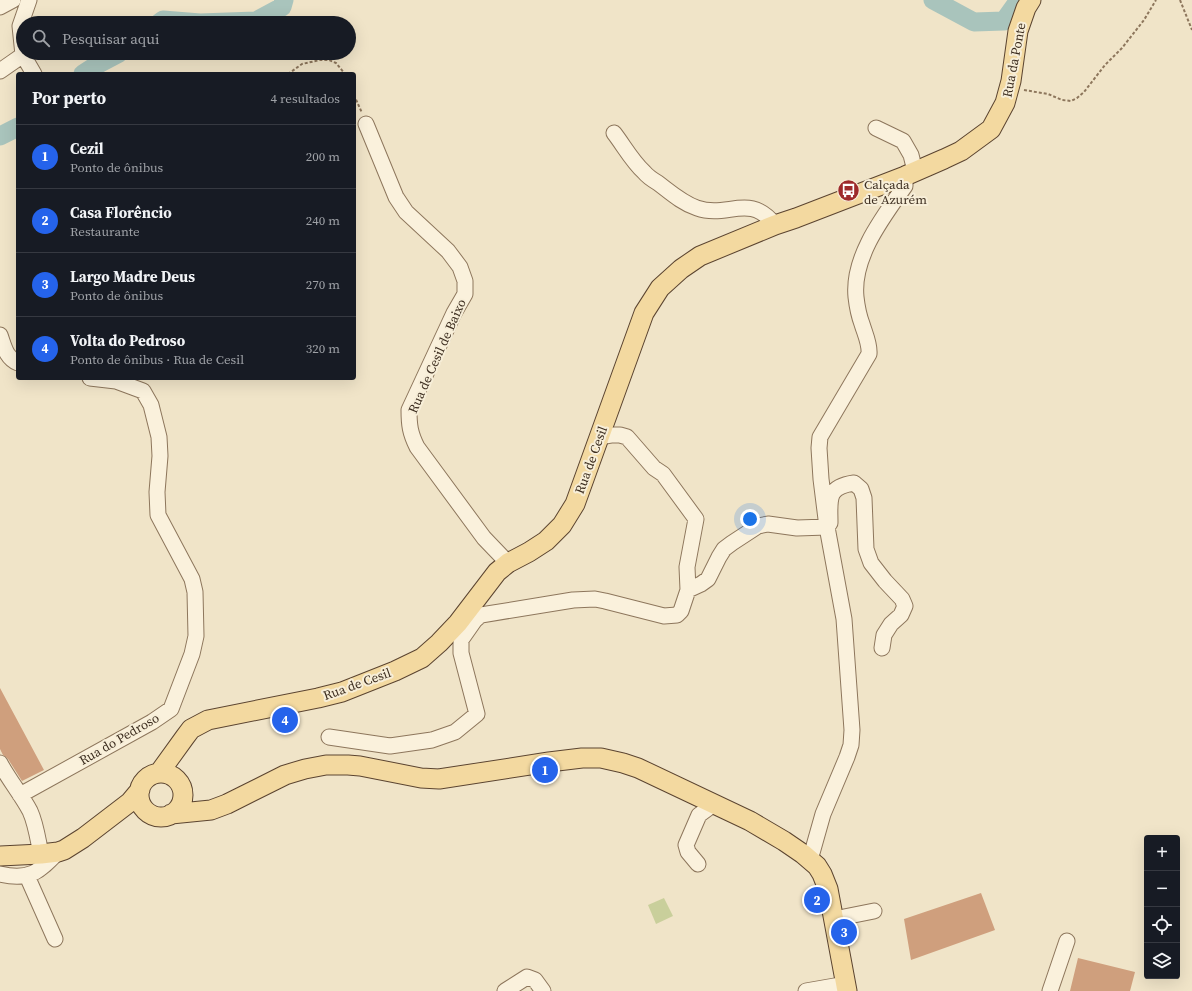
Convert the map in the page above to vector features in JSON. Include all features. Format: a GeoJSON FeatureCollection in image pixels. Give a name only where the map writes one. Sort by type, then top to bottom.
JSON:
{"type":"FeatureCollection","features":[{"type":"Feature","properties":{"kind":"main road","name":"Rua da Ponte"},"geometry":{"type":"LineString","coordinates":[[962,151],[991,129],[1005,103],[1009,88],[1018,31],[1026,8],[1031,0]]}},
{"type":"Feature","properties":{"kind":"main road","name":"Rua de Cesil"},"geometry":{"type":"LineString","coordinates":[[159,773],[184,737],[195,727],[208,720],[342,692],[395,671],[422,658],[458,623],[477,610],[497,572],[508,563],[546,541],[562,525],[575,504],[644,313],[660,288],[681,269],[700,256],[962,151]]}},
{"type":"Feature","properties":{"kind":"main road"},"geometry":{"type":"LineString","coordinates":[[101,824],[122,815],[136,814],[165,817],[176,810],[182,799],[182,789],[178,770],[184,737]]}},
{"type":"Feature","properties":{"kind":"main road"},"geometry":{"type":"LineString","coordinates":[[171,814],[211,810],[285,775],[326,765],[360,766],[416,777],[439,779],[561,760],[591,758],[612,760],[638,768],[750,821],[772,833],[804,854],[822,874],[825,881],[847,988]]}},
{"type":"Feature","properties":{"kind":"main road"},"geometry":{"type":"LineString","coordinates":[[151,815],[146,811],[140,802],[140,790],[142,784],[147,779],[152,775],[159,773],[172,776],[191,798],[205,805],[221,806]]}},
{"type":"Feature","properties":{"kind":"main road"},"geometry":{"type":"LineString","coordinates":[[0,856],[49,853],[70,847],[130,802],[140,790]]}},
{"type":"Feature","properties":{"kind":"street"},"geometry":{"type":"LineString","coordinates":[[0,7],[13,0]]}},
{"type":"Feature","properties":{"kind":"street"},"geometry":{"type":"LineString","coordinates":[[23,16],[29,0]]}},
{"type":"Feature","properties":{"kind":"street"},"geometry":{"type":"LineString","coordinates":[[0,70],[16,60]]}},
{"type":"Feature","properties":{"kind":"street"},"geometry":{"type":"LineString","coordinates":[[26,60],[33,72]]}},
{"type":"Feature","properties":{"kind":"street","name":"Rua de Cesil de Baixo"},"geometry":{"type":"LineString","coordinates":[[366,124],[396,197],[406,212],[448,251],[460,267],[465,280],[465,294],[454,313],[410,410],[409,425],[411,436],[417,447],[484,538],[508,563]]}},
{"type":"Feature","properties":{"kind":"street"},"geometry":{"type":"LineString","coordinates":[[810,860],[823,814],[851,745],[852,730],[844,619],[827,527],[821,479],[819,448],[820,437],[870,354],[870,348],[862,324],[856,297],[857,273],[865,251],[882,219],[906,186],[910,173],[911,155],[902,141],[876,128]]}},
{"type":"Feature","properties":{"kind":"street"},"geometry":{"type":"LineString","coordinates":[[614,133],[644,173],[682,201],[697,208],[711,211],[743,207],[755,208],[769,216],[775,225]]}},
{"type":"Feature","properties":{"kind":"street"},"geometry":{"type":"LineString","coordinates":[[0,335],[6,352],[16,362]]}},
{"type":"Feature","properties":{"kind":"street","name":"Rua do Pedroso"},"geometry":{"type":"LineString","coordinates":[[20,795],[152,722],[171,709],[192,654],[196,636],[195,592],[192,579],[158,515],[157,492],[160,456],[159,437],[151,406],[143,391],[116,381],[107,380]]}},
{"type":"Feature","properties":{"kind":"street"},"geometry":{"type":"LineString","coordinates":[[329,737],[390,746],[432,740],[455,732],[477,714],[461,653],[462,640],[475,620],[477,610],[595,599],[664,616],[677,615],[681,611],[688,590],[687,567],[696,519],[663,474],[654,468],[627,437],[611,435],[599,437]]}},
{"type":"Feature","properties":{"kind":"street"},"geometry":{"type":"LineString","coordinates":[[827,527],[830,523],[830,500],[834,490],[843,484],[854,483],[861,489],[864,498],[866,549],[871,563],[902,599],[905,606],[901,615],[891,624],[884,635],[882,648]]}},
{"type":"Feature","properties":{"kind":"street"},"geometry":{"type":"LineString","coordinates":[[688,590],[708,579],[724,549],[758,526],[768,524],[797,528],[827,527]]}},
{"type":"Feature","properties":{"kind":"street"},"geometry":{"type":"LineString","coordinates":[[0,763],[8,778],[31,812],[37,834],[49,853],[43,868],[26,876],[7,876],[0,874]]}},
{"type":"Feature","properties":{"kind":"street"},"geometry":{"type":"LineString","coordinates":[[698,864],[688,852],[686,845],[699,816],[714,804]]}},
{"type":"Feature","properties":{"kind":"street"},"geometry":{"type":"LineString","coordinates":[[26,876],[55,939]]}},
{"type":"Feature","properties":{"kind":"street"},"geometry":{"type":"LineString","coordinates":[[834,919],[874,911]]}},
{"type":"Feature","properties":{"kind":"street"},"geometry":{"type":"LineString","coordinates":[[1050,991],[1067,941]]}},
{"type":"Feature","properties":{"kind":"street"},"geometry":{"type":"LineString","coordinates":[[505,991],[527,977],[535,980],[543,991]]}},
{"type":"Feature","properties":{"kind":"street"},"geometry":{"type":"LineString","coordinates":[[806,991],[847,988]]}},
{"type":"Feature","properties":{"kind":"path"},"geometry":{"type":"LineString","coordinates":[[1009,88],[1048,94],[1062,100],[1071,101],[1077,98],[1084,92],[1105,64],[1122,48],[1144,20],[1156,0]]}},
{"type":"Feature","properties":{"kind":"path"},"geometry":{"type":"LineString","coordinates":[[1180,0],[1192,30]]}},
{"type":"Feature","properties":{"kind":"path"},"geometry":{"type":"LineString","coordinates":[[291,72],[302,64],[320,60]]}},
{"type":"Feature","properties":{"kind":"path"},"geometry":{"type":"LineString","coordinates":[[329,60],[336,63],[343,72]]}},
{"type":"Feature","properties":{"kind":"path"},"geometry":{"type":"LineString","coordinates":[[356,100],[366,124]]}},
{"type":"Feature","properties":{"kind":"green space"},"geometry":{"type":"Polygon","coordinates":[[[664,898],[673,916],[656,924],[648,905],[664,898]]]}},
{"type":"Feature","properties":{"kind":"building"},"geometry":{"type":"Polygon","coordinates":[[[0,688],[44,770],[22,781],[0,749],[0,688]]]}},
{"type":"Feature","properties":{"kind":"building"},"geometry":{"type":"Polygon","coordinates":[[[981,893],[995,930],[911,960],[904,919],[981,893]]]}},
{"type":"Feature","properties":{"kind":"building"},"geometry":{"type":"Polygon","coordinates":[[[1078,958],[1135,972],[1130,991],[1070,991],[1078,958]]]}},
{"type":"Feature","properties":{"kind":"waterway"},"geometry":{"type":"LineString","coordinates":[[265,16],[282,7],[284,0]]}},
{"type":"Feature","properties":{"kind":"waterway"},"geometry":{"type":"LineString","coordinates":[[933,0],[974,22],[1004,21],[1019,0]]}},
{"type":"Feature","properties":{"kind":"waterway"},"geometry":{"type":"LineString","coordinates":[[86,72],[106,60]]}},
{"type":"Feature","properties":{"kind":"waterway"},"geometry":{"type":"LineString","coordinates":[[0,136],[16,128]]}},
{"type":"Feature","properties":{"kind":"place","name":"Calçada de Azurém"},"geometry":{"type":"Point","coordinates":[848,191]}},
{"type":"Feature","properties":{"kind":"place","name":"Volta do Pedroso"},"geometry":{"type":"Point","coordinates":[285,720]}},
{"type":"Feature","properties":{"kind":"place","name":"Cezil"},"geometry":{"type":"Point","coordinates":[545,770]}},
{"type":"Feature","properties":{"kind":"place","name":"Casa Florêncio"},"geometry":{"type":"Point","coordinates":[817,900]}},
{"type":"Feature","properties":{"kind":"place","name":"Largo Madre Deus"},"geometry":{"type":"Point","coordinates":[844,932]}}]}
